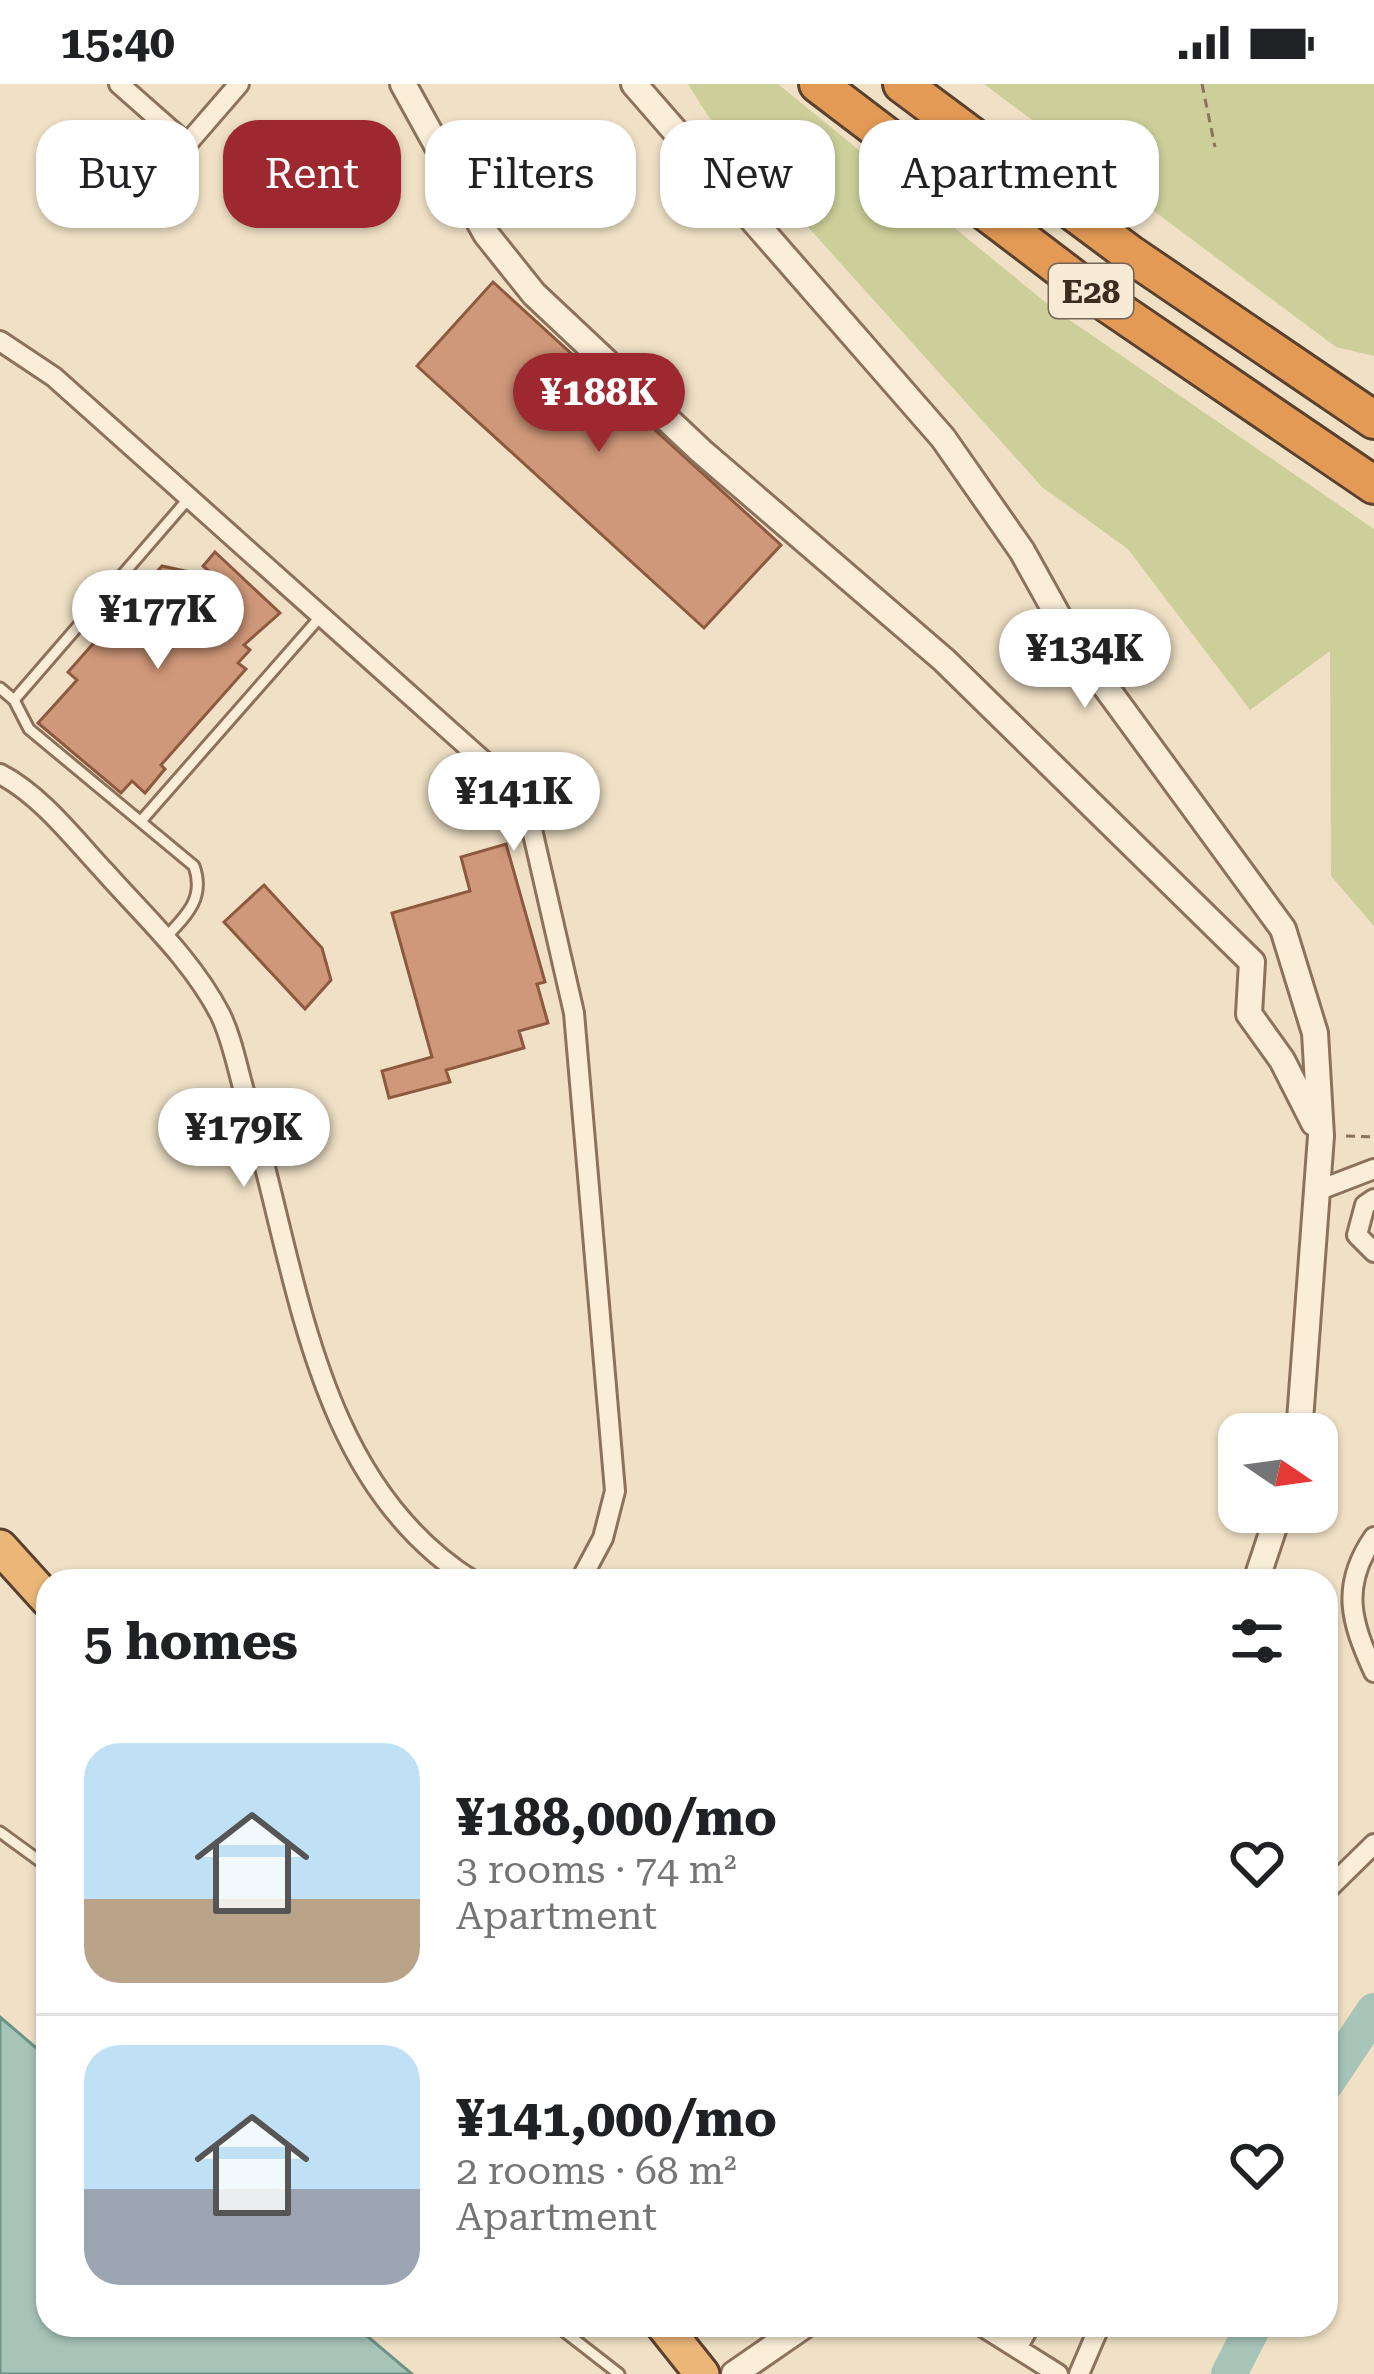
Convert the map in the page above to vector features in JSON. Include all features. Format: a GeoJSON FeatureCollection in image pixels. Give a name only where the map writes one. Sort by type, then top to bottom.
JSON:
{"type":"FeatureCollection","features":[{"type":"Feature","properties":{"kind":"highway","name":"E28"},"geometry":{"type":"LineString","coordinates":[[818,84],[1098,297],[1374,485]]}},
{"type":"Feature","properties":{"kind":"highway","name":"E28"},"geometry":{"type":"LineString","coordinates":[[902,84],[1130,254],[1374,420]]}},
{"type":"Feature","properties":{"kind":"highway"},"geometry":{"type":"LineString","coordinates":[[0,1547],[36,1587]]}},
{"type":"Feature","properties":{"kind":"highway"},"geometry":{"type":"LineString","coordinates":[[673,2337],[702,2374]]}},
{"type":"Feature","properties":{"kind":"street"},"geometry":{"type":"LineString","coordinates":[[119,84],[187,144],[239,84]]}},
{"type":"Feature","properties":{"kind":"street"},"geometry":{"type":"LineString","coordinates":[[403,84],[486,234],[534,294],[701,451],[944,660],[1252,962],[1249,1014],[1282,1060],[1321,1136]]}},
{"type":"Feature","properties":{"kind":"street"},"geometry":{"type":"LineString","coordinates":[[634,84],[943,438],[1022,551],[1072,641],[1283,929],[1315,1033],[1321,1136],[1300,1413]]}},
{"type":"Feature","properties":{"kind":"street"},"geometry":{"type":"LineString","coordinates":[[0,341],[54,376],[516,790],[541,849],[574,1013],[615,1491],[603,1538],[586,1569]]}},
{"type":"Feature","properties":{"kind":"street"},"geometry":{"type":"LineString","coordinates":[[0,774],[64,828],[165,938],[221,1016],[307,1323],[346,1441],[403,1527],[430,1555],[453,1569]]}},
{"type":"Feature","properties":{"kind":"street"},"geometry":{"type":"LineString","coordinates":[[1314,1192],[1374,1169]]}},
{"type":"Feature","properties":{"kind":"street"},"geometry":{"type":"LineString","coordinates":[[1374,1199],[1365,1205],[1357,1235],[1374,1252]]}},
{"type":"Feature","properties":{"kind":"street"},"geometry":{"type":"LineString","coordinates":[[1260,1569],[1272,1533]]}},
{"type":"Feature","properties":{"kind":"street"},"geometry":{"type":"LineString","coordinates":[[1374,1537],[1357,1562],[1351,1621],[1374,1672]]}},
{"type":"Feature","properties":{"kind":"street"},"geometry":{"type":"LineString","coordinates":[[1338,1879],[1374,1844]]}},
{"type":"Feature","properties":{"kind":"street"},"geometry":{"type":"LineString","coordinates":[[734,2374],[788,2337]]}},
{"type":"Feature","properties":{"kind":"street"},"geometry":{"type":"LineString","coordinates":[[999,2337],[1058,2374]]}},
{"type":"Feature","properties":{"kind":"street"},"geometry":{"type":"LineString","coordinates":[[1017,2348],[1023,2337]]}},
{"type":"Feature","properties":{"kind":"street"},"geometry":{"type":"LineString","coordinates":[[1079,2374],[1095,2337]]}},
{"type":"Feature","properties":{"kind":"lane"},"geometry":{"type":"LineString","coordinates":[[14,700],[189,498]]}},
{"type":"Feature","properties":{"kind":"lane"},"geometry":{"type":"LineString","coordinates":[[140,821],[321,616]]}},
{"type":"Feature","properties":{"kind":"lane"},"geometry":{"type":"LineString","coordinates":[[0,688],[14,700],[29,729],[140,821],[164,835],[194,866],[199,879],[194,904],[165,938]]}},
{"type":"Feature","properties":{"kind":"lane"},"geometry":{"type":"LineString","coordinates":[[0,1832],[36,1858]]}},
{"type":"Feature","properties":{"kind":"lane"},"geometry":{"type":"LineString","coordinates":[[571,2337],[619,2374]]}},
{"type":"Feature","properties":{"kind":"path"},"geometry":{"type":"LineString","coordinates":[[1202,84],[1207,130],[1215,146]]}},
{"type":"Feature","properties":{"kind":"path"},"geometry":{"type":"LineString","coordinates":[[1321,1136],[1374,1137]]}},
{"type":"Feature","properties":{"kind":"green space"},"geometry":{"type":"Polygon","coordinates":[[[688,84],[778,84],[822,120],[712,120],[688,84]]]}},
{"type":"Feature","properties":{"kind":"green space"},"geometry":{"type":"Polygon","coordinates":[[[984,84],[1374,84],[1374,356],[1336,347],[1159,215],[1159,120],[1032,120],[984,84]]]}},
{"type":"Feature","properties":{"kind":"green space"},"geometry":{"type":"Polygon","coordinates":[[[835,131],[859,150],[859,228],[954,228],[1055,310],[1374,529],[1374,926],[1331,876],[1330,651],[1250,710],[1128,549],[1042,487],[809,228],[835,228],[835,131]]]}},
{"type":"Feature","properties":{"kind":"shaded area"},"geometry":{"type":"Polygon","coordinates":[[[0,2017],[36,2048],[36,2337],[368,2337],[412,2374],[0,2374],[0,2017]]]}},
{"type":"Feature","properties":{"kind":"building"},"geometry":{"type":"Polygon","coordinates":[[[493,282],[781,545],[704,628],[417,366],[493,282]]]}},
{"type":"Feature","properties":{"kind":"building"},"geometry":{"type":"Polygon","coordinates":[[[215,552],[280,613],[244,645],[250,650],[238,663],[246,669],[161,765],[165,769],[145,793],[132,781],[121,793],[38,723],[77,680],[68,672],[162,566],[217,578],[203,566],[215,552]]]}},
{"type":"Feature","properties":{"kind":"building"},"geometry":{"type":"Polygon","coordinates":[[[506,844],[545,982],[537,984],[548,1023],[519,1031],[524,1048],[446,1070],[450,1082],[389,1098],[382,1071],[432,1057],[392,913],[470,891],[461,857],[506,844]]]}},
{"type":"Feature","properties":{"kind":"building"},"geometry":{"type":"Polygon","coordinates":[[[264,885],[322,948],[331,980],[305,1009],[224,922],[264,885]]]}},
{"type":"Feature","properties":{"kind":"waterway"},"geometry":{"type":"LineString","coordinates":[[1338,2065],[1374,2011]]}},
{"type":"Feature","properties":{"kind":"waterway"},"geometry":{"type":"LineString","coordinates":[[1229,2374],[1248,2337]]}}]}
